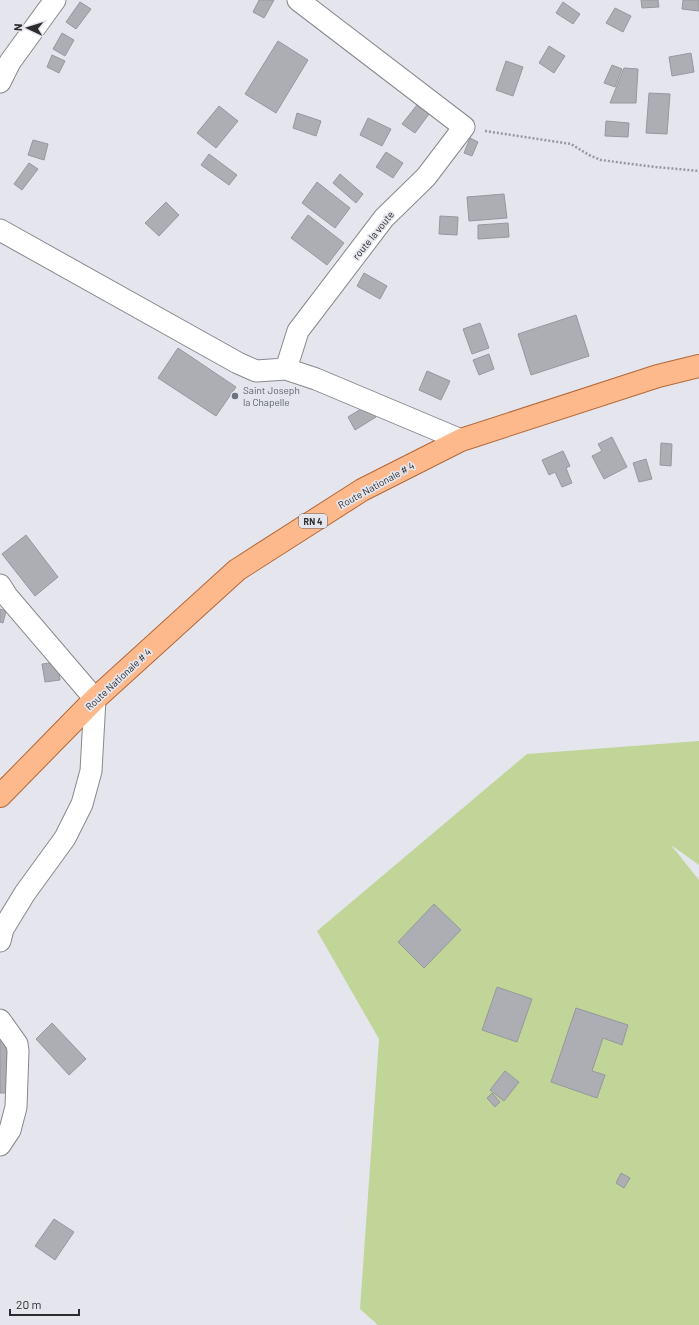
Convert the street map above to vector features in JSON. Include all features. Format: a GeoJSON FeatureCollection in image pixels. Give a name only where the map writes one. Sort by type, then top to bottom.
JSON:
{"type":"FeatureCollection","features":[{"type":"Feature","properties":{"kind":"main road","name":"Route Nationale # 4"},"geometry":{"type":"LineString","coordinates":[[0,796],[95,699],[237,570],[362,490],[461,440],[658,376],[699,366]]}},
{"type":"Feature","properties":{"kind":"street"},"geometry":{"type":"LineString","coordinates":[[0,82],[10,62],[55,0]]}},
{"type":"Feature","properties":{"kind":"street"},"geometry":{"type":"LineString","coordinates":[[298,0],[464,127]]}},
{"type":"Feature","properties":{"kind":"street","name":"route la voute"},"geometry":{"type":"LineString","coordinates":[[286,369],[298,331],[384,218],[426,177],[464,127]]}},
{"type":"Feature","properties":{"kind":"street"},"geometry":{"type":"LineString","coordinates":[[0,230],[238,363],[256,370],[286,369],[316,379],[461,440]]}},
{"type":"Feature","properties":{"kind":"street"},"geometry":{"type":"LineString","coordinates":[[0,941],[3,929],[25,893],[65,838],[82,804],[90,771],[95,699],[2,592]]}},
{"type":"Feature","properties":{"kind":"street"},"geometry":{"type":"LineString","coordinates":[[0,1020],[17,1044],[18,1050],[16,1107],[10,1130],[0,1146]]}},
{"type":"Feature","properties":{"kind":"path"},"geometry":{"type":"LineString","coordinates":[[464,127],[571,144],[602,160],[656,168],[699,171]]}},
{"type":"Feature","properties":{"kind":"green space"},"geometry":{"type":"Polygon","coordinates":[[[699,741],[699,865],[671,845],[699,880],[699,1325],[378,1325],[360,1309],[379,1039],[317,931],[527,754],[699,741]]]}},
{"type":"Feature","properties":{"kind":"building"},"geometry":{"type":"Polygon","coordinates":[[[259,0],[274,0],[264,18],[253,12],[259,0]]]}},
{"type":"Feature","properties":{"kind":"building"},"geometry":{"type":"Polygon","coordinates":[[[641,0],[658,0],[659,7],[642,8],[641,0]]]}},
{"type":"Feature","properties":{"kind":"building"},"geometry":{"type":"Polygon","coordinates":[[[683,0],[699,0],[699,11],[682,9],[683,0]]]}},
{"type":"Feature","properties":{"kind":"building"},"geometry":{"type":"Polygon","coordinates":[[[80,2],[91,9],[76,29],[66,22],[80,2]]]}},
{"type":"Feature","properties":{"kind":"building"},"geometry":{"type":"Polygon","coordinates":[[[563,2],[580,14],[573,24],[556,13],[563,2]]]}},
{"type":"Feature","properties":{"kind":"building"},"geometry":{"type":"Polygon","coordinates":[[[615,8],[631,16],[623,32],[606,23],[615,8]]]}},
{"type":"Feature","properties":{"kind":"building"},"geometry":{"type":"Polygon","coordinates":[[[62,33],[74,40],[65,56],[53,49],[62,33]]]}},
{"type":"Feature","properties":{"kind":"building"},"geometry":{"type":"Polygon","coordinates":[[[278,41],[308,60],[276,113],[245,94],[278,41]]]}},
{"type":"Feature","properties":{"kind":"building"},"geometry":{"type":"Polygon","coordinates":[[[549,46],[565,56],[554,73],[539,63],[549,46]]]}},
{"type":"Feature","properties":{"kind":"building"},"geometry":{"type":"Polygon","coordinates":[[[691,53],[694,72],[672,76],[669,57],[691,53]]]}},
{"type":"Feature","properties":{"kind":"building"},"geometry":{"type":"Polygon","coordinates":[[[52,55],[65,61],[59,73],[47,67],[52,55]]]}},
{"type":"Feature","properties":{"kind":"building"},"geometry":{"type":"Polygon","coordinates":[[[506,61],[523,67],[513,96],[496,90],[506,61]]]}},
{"type":"Feature","properties":{"kind":"building"},"geometry":{"type":"Polygon","coordinates":[[[612,65],[622,69],[615,87],[604,83],[612,65]]]}},
{"type":"Feature","properties":{"kind":"building"},"geometry":{"type":"Polygon","coordinates":[[[624,68],[638,69],[636,103],[610,103],[624,68]]]}},
{"type":"Feature","properties":{"kind":"building"},"geometry":{"type":"Polygon","coordinates":[[[649,93],[670,94],[667,134],[646,133],[649,93]]]}},
{"type":"Feature","properties":{"kind":"building"},"geometry":{"type":"Polygon","coordinates":[[[417,105],[429,114],[415,133],[402,124],[417,105]]]}},
{"type":"Feature","properties":{"kind":"building"},"geometry":{"type":"Polygon","coordinates":[[[219,106],[238,121],[216,148],[197,133],[219,106]]]}},
{"type":"Feature","properties":{"kind":"building"},"geometry":{"type":"Polygon","coordinates":[[[297,113],[321,121],[316,136],[293,128],[297,113]]]}},
{"type":"Feature","properties":{"kind":"building"},"geometry":{"type":"Polygon","coordinates":[[[368,118],[391,129],[382,146],[360,135],[368,118]]]}},
{"type":"Feature","properties":{"kind":"building"},"geometry":{"type":"Polygon","coordinates":[[[606,121],[629,123],[628,137],[605,136],[606,121]]]}},
{"type":"Feature","properties":{"kind":"building"},"geometry":{"type":"Polygon","coordinates":[[[470,138],[478,142],[472,156],[464,153],[470,138]]]}},
{"type":"Feature","properties":{"kind":"building"},"geometry":{"type":"Polygon","coordinates":[[[33,140],[48,144],[44,160],[28,155],[33,140]]]}},
{"type":"Feature","properties":{"kind":"building"},"geometry":{"type":"Polygon","coordinates":[[[386,152],[403,163],[393,178],[376,167],[386,152]]]}},
{"type":"Feature","properties":{"kind":"building"},"geometry":{"type":"Polygon","coordinates":[[[209,154],[237,175],[229,185],[201,165],[209,154]]]}},
{"type":"Feature","properties":{"kind":"building"},"geometry":{"type":"Polygon","coordinates":[[[29,163],[38,169],[22,190],[14,184],[29,163]]]}},
{"type":"Feature","properties":{"kind":"building"},"geometry":{"type":"Polygon","coordinates":[[[340,174],[363,194],[356,203],[333,183],[340,174]]]}},
{"type":"Feature","properties":{"kind":"building"},"geometry":{"type":"Polygon","coordinates":[[[317,182],[350,208],[335,228],[302,203],[317,182]]]}},
{"type":"Feature","properties":{"kind":"building"},"geometry":{"type":"Polygon","coordinates":[[[504,194],[507,218],[469,221],[467,197],[504,194]]]}},
{"type":"Feature","properties":{"kind":"building"},"geometry":{"type":"Polygon","coordinates":[[[166,202],[179,215],[159,236],[145,223],[166,202]]]}},
{"type":"Feature","properties":{"kind":"building"},"geometry":{"type":"Polygon","coordinates":[[[308,215],[344,243],[327,265],[291,238],[308,215]]]}},
{"type":"Feature","properties":{"kind":"building"},"geometry":{"type":"Polygon","coordinates":[[[440,216],[458,217],[457,235],[439,234],[440,216]]]}},
{"type":"Feature","properties":{"kind":"building"},"geometry":{"type":"Polygon","coordinates":[[[508,223],[509,237],[478,239],[478,225],[508,223]]]}},
{"type":"Feature","properties":{"kind":"building"},"geometry":{"type":"Polygon","coordinates":[[[364,273],[387,286],[380,299],[357,286],[364,273]]]}},
{"type":"Feature","properties":{"kind":"building"},"geometry":{"type":"Polygon","coordinates":[[[576,315],[589,356],[531,375],[518,334],[576,315]]]}},
{"type":"Feature","properties":{"kind":"building"},"geometry":{"type":"Polygon","coordinates":[[[480,323],[489,348],[472,354],[463,329],[480,323]]]}},
{"type":"Feature","properties":{"kind":"building"},"geometry":{"type":"Polygon","coordinates":[[[178,348],[236,387],[216,416],[158,378],[178,348]]]}},
{"type":"Feature","properties":{"kind":"building"},"geometry":{"type":"Polygon","coordinates":[[[489,354],[494,369],[479,375],[473,360],[489,354]]]}},
{"type":"Feature","properties":{"kind":"building"},"geometry":{"type":"Polygon","coordinates":[[[427,371],[450,381],[441,400],[419,390],[427,371]]]}},
{"type":"Feature","properties":{"kind":"building"},"geometry":{"type":"Polygon","coordinates":[[[369,404],[376,417],[355,430],[348,417],[369,404]]]}},
{"type":"Feature","properties":{"kind":"building"},"geometry":{"type":"Polygon","coordinates":[[[612,437],[627,467],[604,479],[592,456],[602,451],[598,444],[612,437]]]}},
{"type":"Feature","properties":{"kind":"building"},"geometry":{"type":"Polygon","coordinates":[[[661,443],[672,444],[671,466],[660,465],[661,443]]]}},
{"type":"Feature","properties":{"kind":"building"},"geometry":{"type":"Polygon","coordinates":[[[563,451],[570,466],[566,468],[572,483],[562,487],[555,472],[549,475],[542,460],[563,451]]]}},
{"type":"Feature","properties":{"kind":"building"},"geometry":{"type":"Polygon","coordinates":[[[646,459],[652,479],[639,482],[633,463],[646,459]]]}},
{"type":"Feature","properties":{"kind":"building"},"geometry":{"type":"Polygon","coordinates":[[[26,535],[58,577],[35,596],[2,554],[26,535]]]}},
{"type":"Feature","properties":{"kind":"building"},"geometry":{"type":"Polygon","coordinates":[[[0,609],[6,611],[3,623],[0,622],[0,609]]]}},
{"type":"Feature","properties":{"kind":"building"},"geometry":{"type":"Polygon","coordinates":[[[58,662],[60,680],[45,682],[42,664],[58,662]]]}},
{"type":"Feature","properties":{"kind":"building"},"geometry":{"type":"Polygon","coordinates":[[[434,904],[461,930],[424,968],[398,942],[434,904]]]}},
{"type":"Feature","properties":{"kind":"building"},"geometry":{"type":"Polygon","coordinates":[[[497,987],[532,999],[517,1042],[482,1030],[497,987]]]}},
{"type":"Feature","properties":{"kind":"building"},"geometry":{"type":"Polygon","coordinates":[[[576,1008],[628,1025],[622,1045],[603,1038],[592,1071],[605,1075],[597,1098],[551,1082],[576,1008]]]}},
{"type":"Feature","properties":{"kind":"building"},"geometry":{"type":"Polygon","coordinates":[[[52,1023],[86,1059],[69,1075],[36,1039],[52,1023]]]}},
{"type":"Feature","properties":{"kind":"building"},"geometry":{"type":"Polygon","coordinates":[[[0,1041],[12,1042],[10,1093],[0,1093],[0,1041]]]}},
{"type":"Feature","properties":{"kind":"building"},"geometry":{"type":"Polygon","coordinates":[[[505,1071],[519,1082],[504,1101],[490,1090],[505,1071]]]}},
{"type":"Feature","properties":{"kind":"building"},"geometry":{"type":"Polygon","coordinates":[[[492,1093],[500,1102],[495,1107],[487,1098],[492,1093]]]}},
{"type":"Feature","properties":{"kind":"building"},"geometry":{"type":"Polygon","coordinates":[[[621,1173],[630,1178],[624,1188],[616,1183],[621,1173]]]}},
{"type":"Feature","properties":{"kind":"building"},"geometry":{"type":"Polygon","coordinates":[[[54,1219],[74,1232],[55,1260],[35,1246],[54,1219]]]}},
{"type":"Feature","properties":{"kind":"place","name":"Saint Joseph la Chapelle"},"geometry":{"type":"Point","coordinates":[235,396]}}]}
